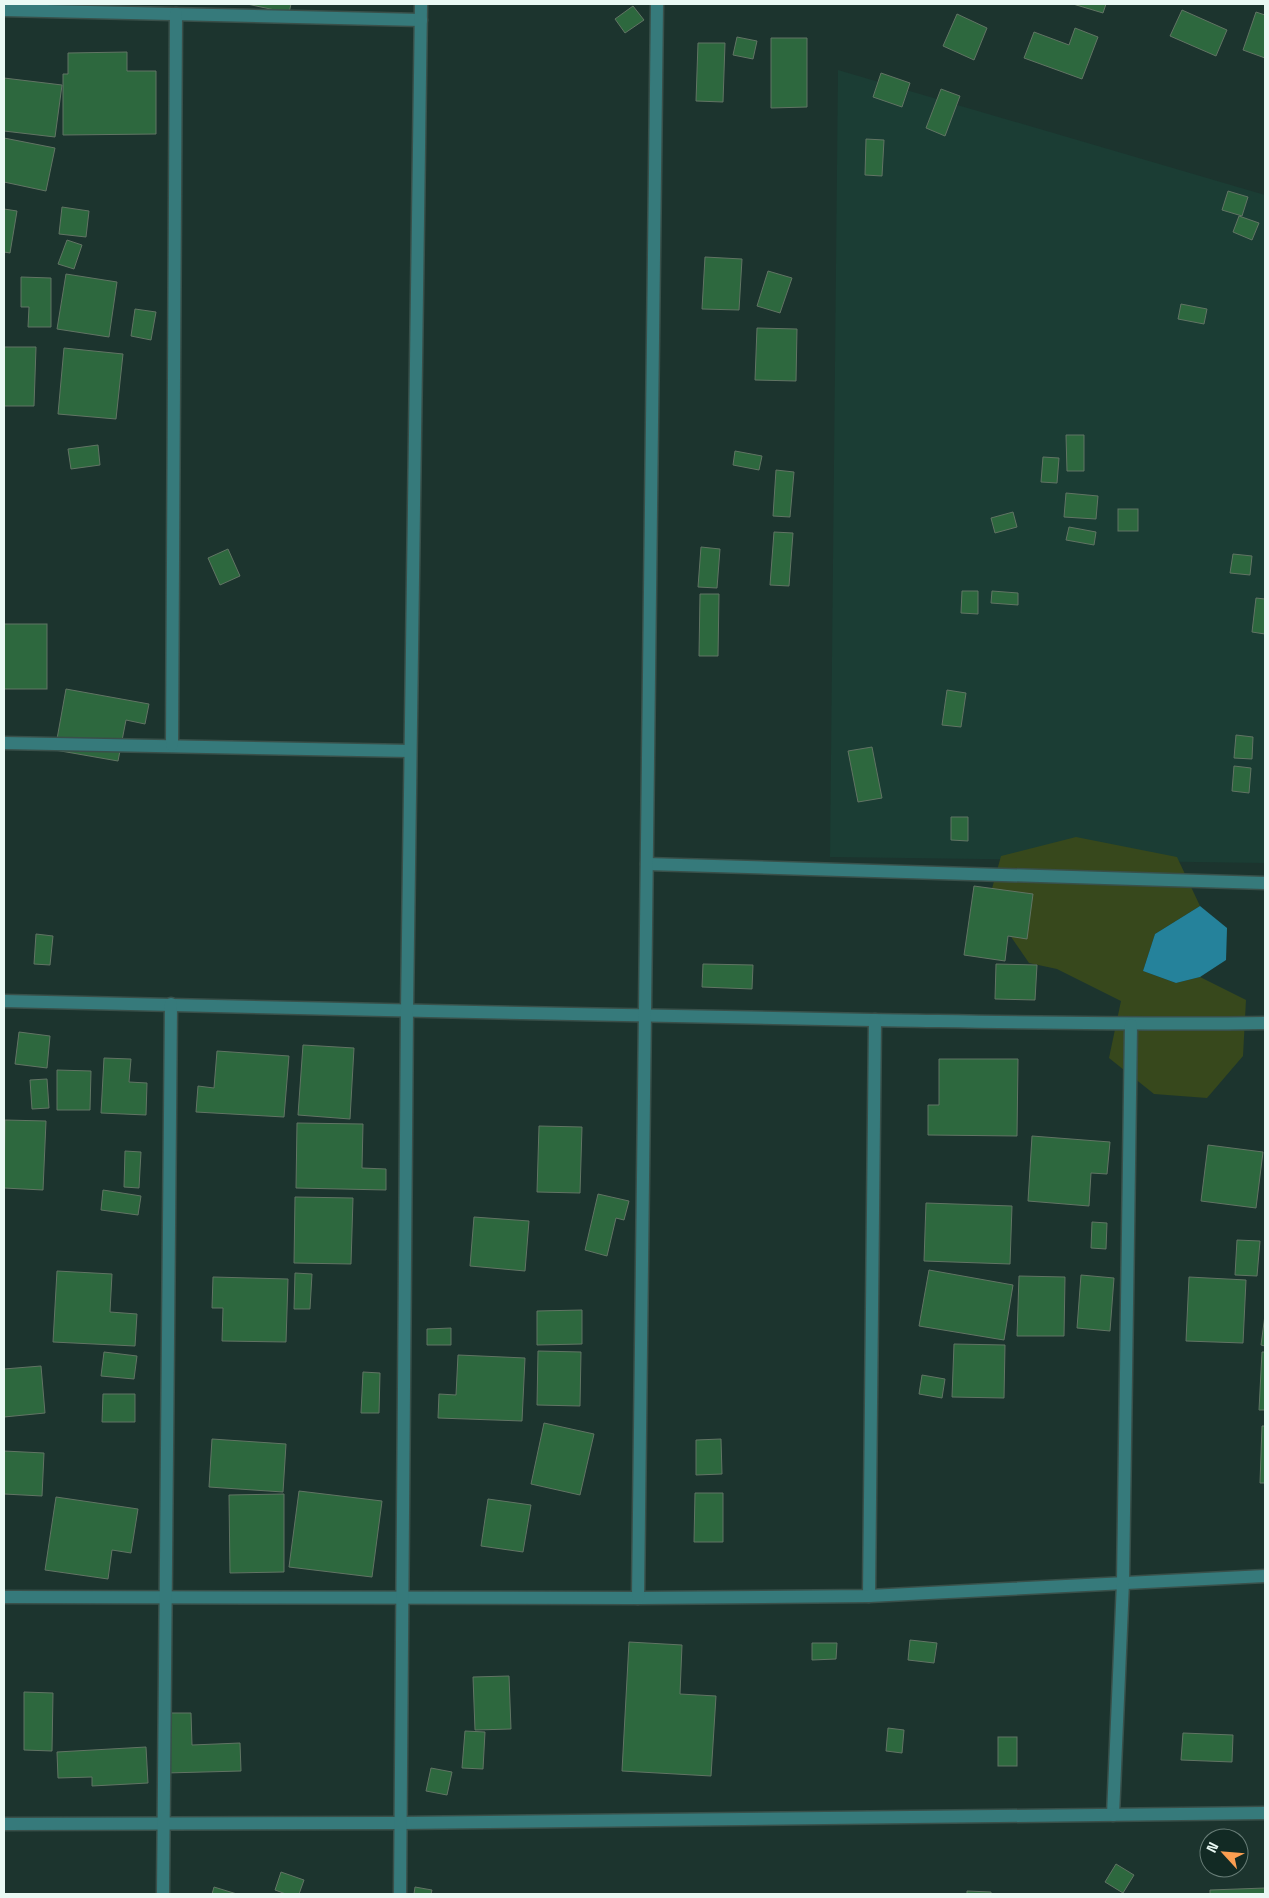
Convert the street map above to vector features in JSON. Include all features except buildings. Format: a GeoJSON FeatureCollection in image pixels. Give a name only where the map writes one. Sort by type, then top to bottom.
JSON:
{"type":"FeatureCollection","features":[{"type":"Feature","properties":{"kind":"street"},"geometry":{"type":"LineString","coordinates":[[400,1894],[407,1009],[421,4]]}},
{"type":"Feature","properties":{"kind":"street"},"geometry":{"type":"LineString","coordinates":[[638,1598],[657,4]]}},
{"type":"Feature","properties":{"kind":"street"},"geometry":{"type":"LineString","coordinates":[[4,10],[421,20]]}},
{"type":"Feature","properties":{"kind":"street"},"geometry":{"type":"LineString","coordinates":[[172,745],[176,14]]}},
{"type":"Feature","properties":{"kind":"street"},"geometry":{"type":"LineString","coordinates":[[4,743],[410,751]]}},
{"type":"Feature","properties":{"kind":"street"},"geometry":{"type":"LineString","coordinates":[[647,864],[1265,883]]}},
{"type":"Feature","properties":{"kind":"street"},"geometry":{"type":"LineString","coordinates":[[4,1000],[407,1009],[645,1017],[1131,1025],[1265,1023]]}},
{"type":"Feature","properties":{"kind":"street"},"geometry":{"type":"LineString","coordinates":[[163,1894],[171,1004]]}},
{"type":"Feature","properties":{"kind":"street"},"geometry":{"type":"LineString","coordinates":[[869,1596],[875,1020]]}},
{"type":"Feature","properties":{"kind":"street"},"geometry":{"type":"LineString","coordinates":[[1113,1815],[1123,1582],[1131,1025]]}},
{"type":"Feature","properties":{"kind":"street"},"geometry":{"type":"LineString","coordinates":[[4,1597],[403,1596],[638,1598],[869,1596],[1265,1576]]}},
{"type":"Feature","properties":{"kind":"street"},"geometry":{"type":"LineString","coordinates":[[4,1824],[402,1823],[1265,1813]]}},
{"type":"Feature","properties":{"kind":"shaded area"},"geometry":{"type":"Polygon","coordinates":[[[838,70],[1265,195],[1265,863],[830,857],[838,70]]]}},
{"type":"Feature","properties":{"kind":"green space"},"geometry":{"type":"Polygon","coordinates":[[[1076,837],[1177,857],[1200,906],[1155,934],[1143,971],[1176,983],[1200,977],[1246,1000],[1243,1056],[1207,1098],[1154,1094],[1109,1058],[1121,1001],[1057,969],[1029,963],[988,903],[1001,856],[1076,837]]]}},
{"type":"Feature","properties":{"kind":"water"},"geometry":{"type":"Polygon","coordinates":[[[1200,906],[1227,928],[1226,960],[1200,977],[1176,983],[1143,971],[1155,934],[1200,906]]]}}]}
